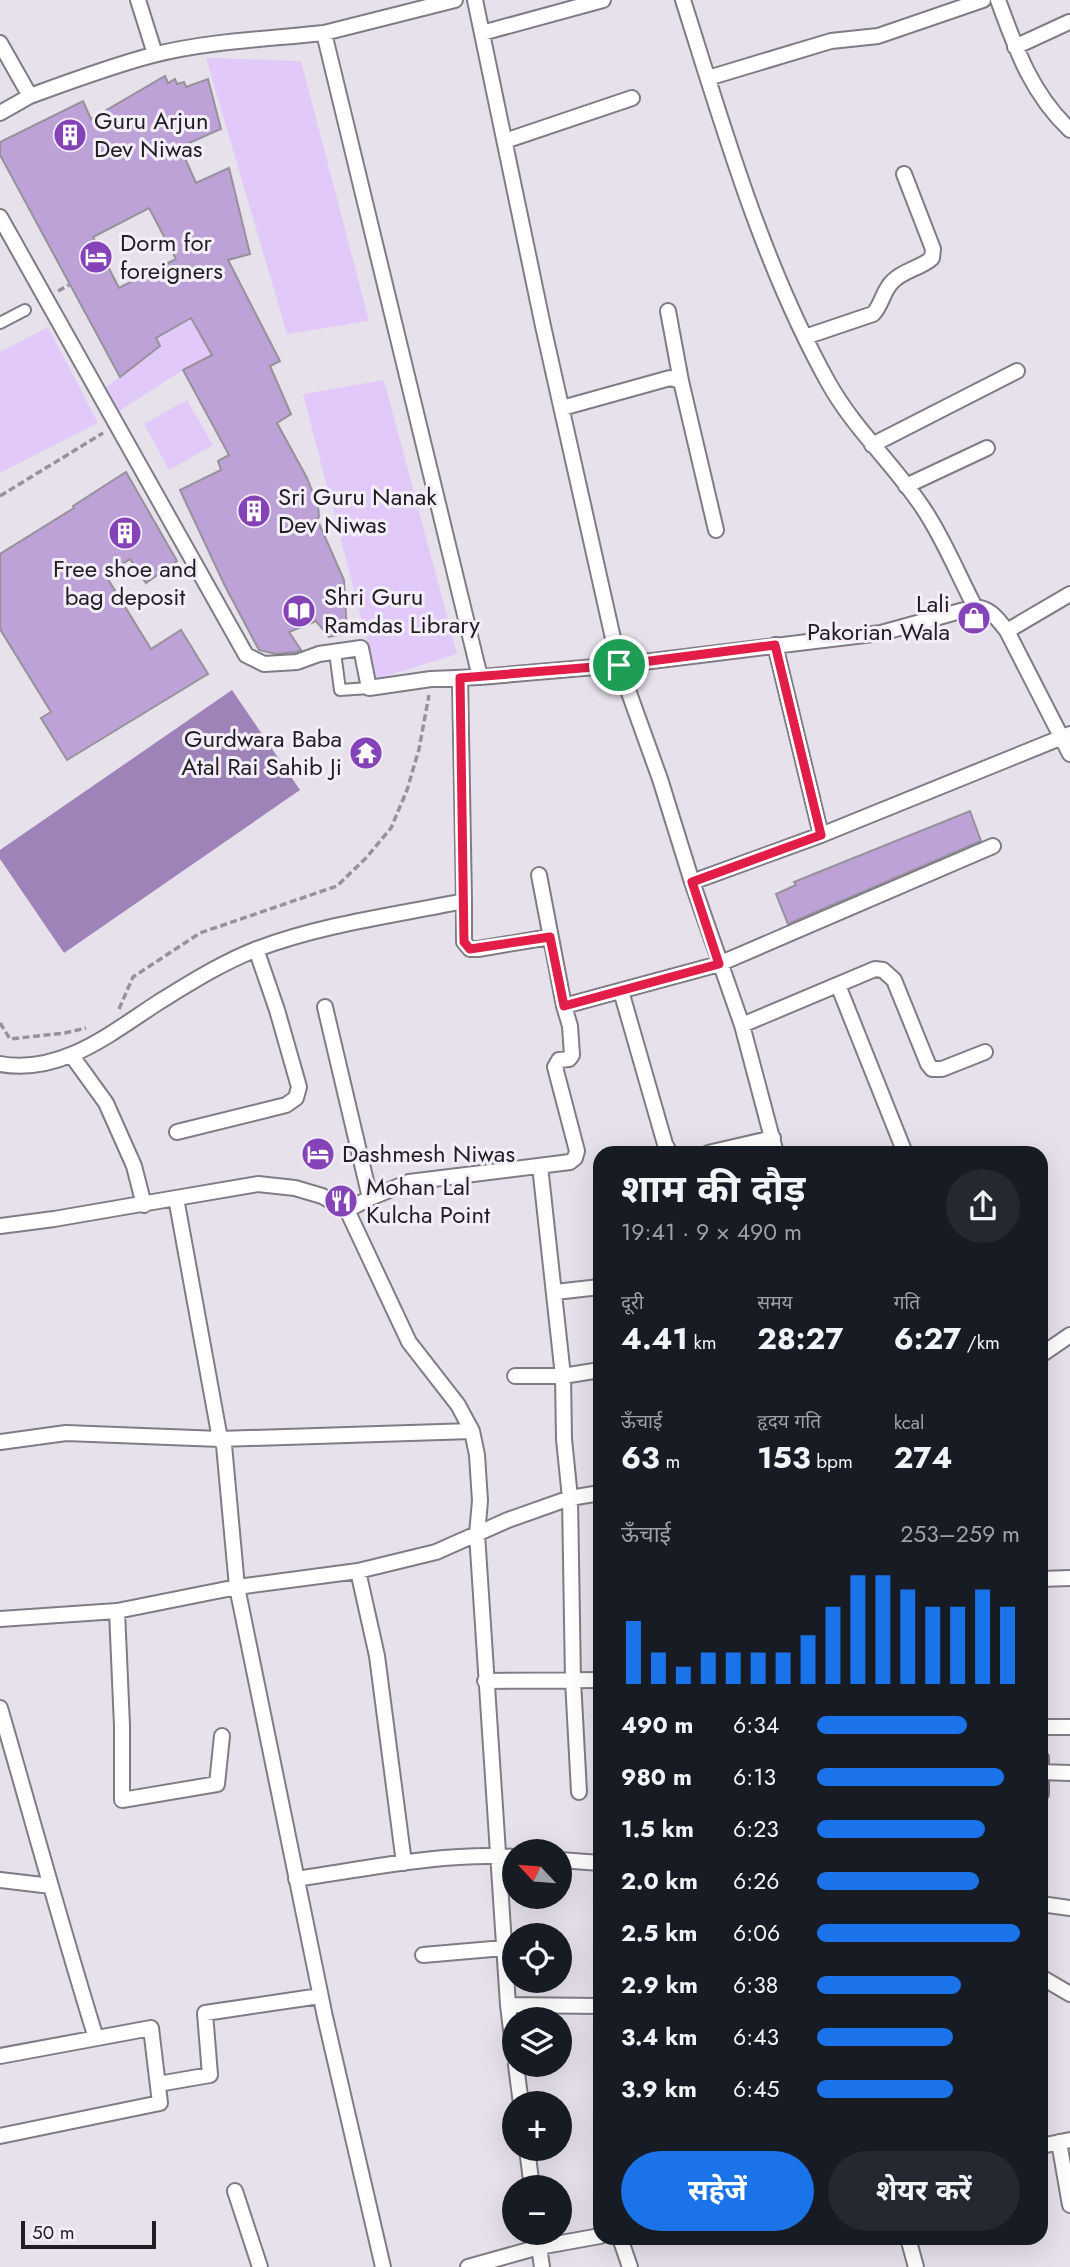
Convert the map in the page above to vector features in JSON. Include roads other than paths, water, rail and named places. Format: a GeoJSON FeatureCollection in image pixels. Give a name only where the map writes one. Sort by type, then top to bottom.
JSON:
{"type":"FeatureCollection","features":[{"type":"Feature","properties":{"kind":"street"},"geometry":{"type":"LineString","coordinates":[[138,0],[155,54]]}},
{"type":"Feature","properties":{"kind":"street"},"geometry":{"type":"LineString","coordinates":[[0,113],[30,96],[155,54],[324,33],[455,0]]}},
{"type":"Feature","properties":{"kind":"street"},"geometry":{"type":"LineString","coordinates":[[475,0],[619,665],[742,1026],[775,1146]]}},
{"type":"Feature","properties":{"kind":"street"},"geometry":{"type":"LineString","coordinates":[[482,33],[603,0]]}},
{"type":"Feature","properties":{"kind":"street"},"geometry":{"type":"LineString","coordinates":[[683,0],[759,230],[805,337],[845,410],[923,508],[975,607]]}},
{"type":"Feature","properties":{"kind":"street"},"geometry":{"type":"LineString","coordinates":[[708,78],[831,41],[878,36],[983,0]]}},
{"type":"Feature","properties":{"kind":"street"},"geometry":{"type":"LineString","coordinates":[[998,0],[1015,47],[1043,101],[1070,130]]}},
{"type":"Feature","properties":{"kind":"street"},"geometry":{"type":"LineString","coordinates":[[1015,47],[1069,22]]}},
{"type":"Feature","properties":{"kind":"street"},"geometry":{"type":"LineString","coordinates":[[324,33],[480,677]]}},
{"type":"Feature","properties":{"kind":"street"},"geometry":{"type":"LineString","coordinates":[[1,48],[30,96]]}},
{"type":"Feature","properties":{"kind":"street"},"geometry":{"type":"LineString","coordinates":[[505,141],[632,98]]}},
{"type":"Feature","properties":{"kind":"street"},"geometry":{"type":"LineString","coordinates":[[805,337],[873,314],[883,293],[894,279],[932,258],[933,249],[904,174]]}},
{"type":"Feature","properties":{"kind":"street"},"geometry":{"type":"LineString","coordinates":[[0,217],[42,300],[117,424],[246,655],[264,664],[297,662],[361,648],[369,688]]}},
{"type":"Feature","properties":{"kind":"street"},"geometry":{"type":"LineString","coordinates":[[0,323],[25,310]]}},
{"type":"Feature","properties":{"kind":"street"},"geometry":{"type":"LineString","coordinates":[[668,311],[681,381],[716,530]]}},
{"type":"Feature","properties":{"kind":"street"},"geometry":{"type":"LineString","coordinates":[[872,445],[1017,371]]}},
{"type":"Feature","properties":{"kind":"street"},"geometry":{"type":"LineString","coordinates":[[562,408],[670,379],[681,381]]}},
{"type":"Feature","properties":{"kind":"street"},"geometry":{"type":"LineString","coordinates":[[906,486],[987,448]]}},
{"type":"Feature","properties":{"kind":"street"},"geometry":{"type":"LineString","coordinates":[[1007,631],[1070,594]]}},
{"type":"Feature","properties":{"kind":"street"},"geometry":{"type":"LineString","coordinates":[[335,652],[341,690],[431,679],[619,665],[881,633],[975,607],[986,608],[1007,631],[1065,736],[1070,754]]}},
{"type":"Feature","properties":{"kind":"street"},"geometry":{"type":"LineString","coordinates":[[775,645],[821,835]]}},
{"type":"Feature","properties":{"kind":"street"},"geometry":{"type":"LineString","coordinates":[[460,678],[464,942],[470,949],[550,937]]}},
{"type":"Feature","properties":{"kind":"street"},"geometry":{"type":"LineString","coordinates":[[692,882],[821,835],[1065,736]]}},
{"type":"Feature","properties":{"kind":"street"},"geometry":{"type":"LineString","coordinates":[[564,1006],[719,964],[993,846]]}},
{"type":"Feature","properties":{"kind":"street"},"geometry":{"type":"LineString","coordinates":[[347,1210],[409,1182],[570,1162],[575,1158],[577,1151],[555,1067],[559,1060],[569,1059],[572,1055],[570,1026],[550,937],[540,876]]}},
{"type":"Feature","properties":{"kind":"street"},"geometry":{"type":"LineString","coordinates":[[0,1064],[15,1066],[72,1056],[214,970],[256,950],[304,934],[464,901]]}},
{"type":"Feature","properties":{"kind":"street"},"geometry":{"type":"LineString","coordinates":[[177,1132],[286,1105],[296,1098],[299,1087],[256,950]]}},
{"type":"Feature","properties":{"kind":"street"},"geometry":{"type":"LineString","coordinates":[[742,1026],[875,969],[889,973],[894,980],[932,1069],[942,1069],[985,1052]]}},
{"type":"Feature","properties":{"kind":"street"},"geometry":{"type":"LineString","coordinates":[[838,985],[902,1146]]}},
{"type":"Feature","properties":{"kind":"street"},"geometry":{"type":"LineString","coordinates":[[621,991],[666,1146]]}},
{"type":"Feature","properties":{"kind":"street"},"geometry":{"type":"LineString","coordinates":[[325,1007],[370,1198]]}},
{"type":"Feature","properties":{"kind":"street"},"geometry":{"type":"LineString","coordinates":[[72,1056],[112,1115],[134,1166],[144,1205]]}},
{"type":"Feature","properties":{"kind":"street"},"geometry":{"type":"LineString","coordinates":[[738,1146],[773,1138]]}},
{"type":"Feature","properties":{"kind":"street"},"geometry":{"type":"LineString","coordinates":[[540,1166],[563,1376],[564,1438],[570,1498],[573,1680],[579,1792]]}},
{"type":"Feature","properties":{"kind":"street"},"geometry":{"type":"LineString","coordinates":[[0,1226],[144,1205],[258,1184],[304,1190],[323,1196],[347,1210],[409,1342],[458,1405],[472,1431],[477,1455],[480,1501],[477,1534],[502,1923]]}},
{"type":"Feature","properties":{"kind":"street"},"geometry":{"type":"LineString","coordinates":[[176,1198],[220,1439],[224,1446],[237,1587],[320,1996],[383,2267]]}},
{"type":"Feature","properties":{"kind":"street"},"geometry":{"type":"LineString","coordinates":[[555,1292],[593,1288]]}},
{"type":"Feature","properties":{"kind":"street"},"geometry":{"type":"LineString","coordinates":[[1048,1350],[1070,1335]]}},
{"type":"Feature","properties":{"kind":"street"},"geometry":{"type":"LineString","coordinates":[[515,1376],[563,1376],[593,1371]]}},
{"type":"Feature","properties":{"kind":"street"},"geometry":{"type":"LineString","coordinates":[[0,1442],[66,1433],[220,1439],[472,1431]]}},
{"type":"Feature","properties":{"kind":"street"},"geometry":{"type":"LineString","coordinates":[[0,1619],[117,1611],[237,1587],[358,1571],[436,1552],[508,1520],[570,1498],[593,1494]]}},
{"type":"Feature","properties":{"kind":"street"},"geometry":{"type":"LineString","coordinates":[[358,1571],[377,1656],[404,1863]]}},
{"type":"Feature","properties":{"kind":"street"},"geometry":{"type":"LineString","coordinates":[[1048,1579],[1070,1578]]}},
{"type":"Feature","properties":{"kind":"street"},"geometry":{"type":"LineString","coordinates":[[117,1611],[122,1800],[217,1784],[222,1736]]}},
{"type":"Feature","properties":{"kind":"street"},"geometry":{"type":"LineString","coordinates":[[485,1681],[593,1680]]}},
{"type":"Feature","properties":{"kind":"street"},"geometry":{"type":"LineString","coordinates":[[0,1708],[62,1932],[96,2038]]}},
{"type":"Feature","properties":{"kind":"street"},"geometry":{"type":"LineString","coordinates":[[1048,1727],[1070,1727]]}},
{"type":"Feature","properties":{"kind":"street"},"geometry":{"type":"LineString","coordinates":[[1048,1768],[1070,1773]]}},
{"type":"Feature","properties":{"kind":"street"},"geometry":{"type":"LineString","coordinates":[[296,1879],[404,1863],[502,1856]]}},
{"type":"Feature","properties":{"kind":"street"},"geometry":{"type":"LineString","coordinates":[[572,1861],[593,1862]]}},
{"type":"Feature","properties":{"kind":"street"},"geometry":{"type":"LineString","coordinates":[[0,1880],[51,1886]]}},
{"type":"Feature","properties":{"kind":"street"},"geometry":{"type":"LineString","coordinates":[[1048,1905],[1070,1908]]}},
{"type":"Feature","properties":{"kind":"street"},"geometry":{"type":"LineString","coordinates":[[423,1955],[502,1948]]}},
{"type":"Feature","properties":{"kind":"street"},"geometry":{"type":"LineString","coordinates":[[1048,1981],[1070,1994]]}},
{"type":"Feature","properties":{"kind":"street"},"geometry":{"type":"LineString","coordinates":[[507,1993],[508,2005],[593,2006]]}},
{"type":"Feature","properties":{"kind":"street"},"geometry":{"type":"LineString","coordinates":[[158,2084],[210,2075],[205,2013],[320,1996]]}},
{"type":"Feature","properties":{"kind":"street"},"geometry":{"type":"LineString","coordinates":[[0,2056],[151,2028],[160,2103],[0,2136]]}},
{"type":"Feature","properties":{"kind":"street"},"geometry":{"type":"LineString","coordinates":[[1065,2141],[1070,2205]]}},
{"type":"Feature","properties":{"kind":"street"},"geometry":{"type":"LineString","coordinates":[[235,2191],[260,2267]]}},
{"type":"Feature","properties":{"kind":"street"},"geometry":{"type":"LineString","coordinates":[[572,2238],[593,2236]]}},
{"type":"Feature","properties":{"kind":"street"},"geometry":{"type":"LineString","coordinates":[[467,2267],[525,2245]]}},
{"type":"Feature","properties":{"kind":"street"},"geometry":{"type":"LineString","coordinates":[[539,2245],[542,2267]]}},
{"type":"Feature","properties":{"kind":"street"},"geometry":{"type":"LineString","coordinates":[[622,2245],[630,2267]]}},
{"type":"Feature","properties":{"kind":"street"},"geometry":{"type":"LineString","coordinates":[[910,2245],[916,2267]]}},
{"type":"Feature","properties":{"kind":"place","name":"Guru Arjun Dev Niwas"},"geometry":{"type":"Point","coordinates":[70,135]}},
{"type":"Feature","properties":{"kind":"place","name":"Dorm for foreigners"},"geometry":{"type":"Point","coordinates":[96,257]}},
{"type":"Feature","properties":{"kind":"place","name":"Sri Guru Nanak Dev Niwas"},"geometry":{"type":"Point","coordinates":[254,511]}},
{"type":"Feature","properties":{"kind":"place","name":"Free shoe and bag deposit"},"geometry":{"type":"Point","coordinates":[125,533]}},
{"type":"Feature","properties":{"kind":"place","name":"Shri Guru Ramdas Library"},"geometry":{"type":"Point","coordinates":[299,611]}},
{"type":"Feature","properties":{"kind":"place","name":"Lali Pakorian Wala"},"geometry":{"type":"Point","coordinates":[974,618]}},
{"type":"Feature","properties":{"kind":"place","name":"Gurdwara Baba Atal Rai Sahib Ji"},"geometry":{"type":"Point","coordinates":[366,753]}},
{"type":"Feature","properties":{"kind":"place","name":"Dashmesh Niwas"},"geometry":{"type":"Point","coordinates":[318,1154]}},
{"type":"Feature","properties":{"kind":"place","name":"Mohan Lal Kulcha Point"},"geometry":{"type":"Point","coordinates":[341,1201]}}]}
